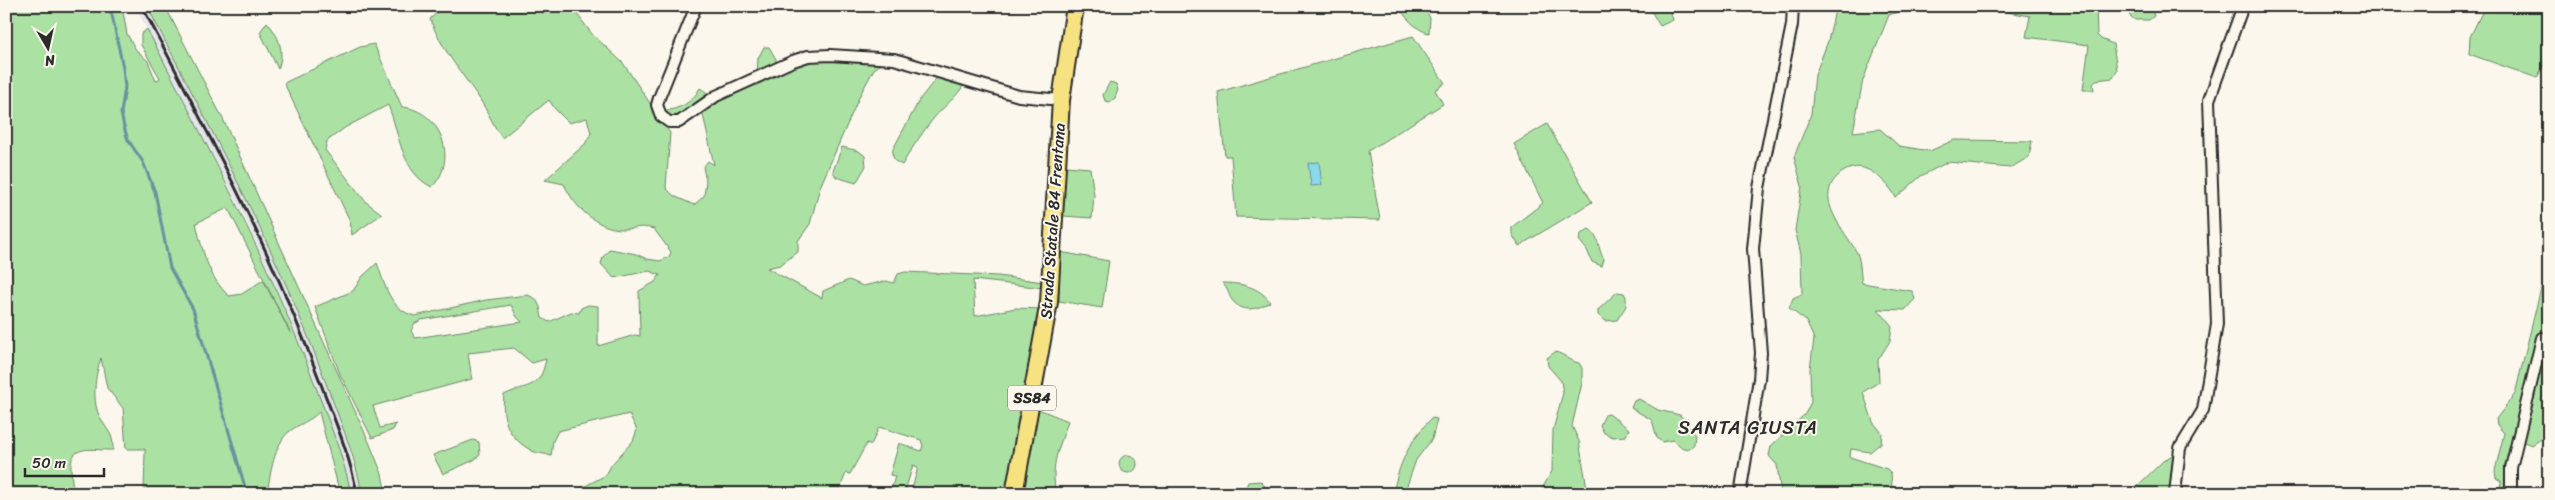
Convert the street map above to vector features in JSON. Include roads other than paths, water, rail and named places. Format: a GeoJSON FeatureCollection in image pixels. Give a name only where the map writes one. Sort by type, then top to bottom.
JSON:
{"type":"FeatureCollection","features":[{"type":"Feature","properties":{"kind":"main road","name":"Strada Statale 84 Frentana"},"geometry":{"type":"LineString","coordinates":[[1014,494],[1049,302],[1061,100],[1075,6]]}},
{"type":"Feature","properties":{"kind":"street"},"geometry":{"type":"LineString","coordinates":[[696,6],[658,98],[657,105],[661,116],[669,122],[679,122],[716,96],[808,56],[830,55],[894,59],[1019,96],[1061,100]]}},
{"type":"Feature","properties":{"kind":"street"},"geometry":{"type":"LineString","coordinates":[[1740,494],[1759,379],[1761,353],[1753,248],[1759,188],[1792,25],[1793,6]]}},
{"type":"Feature","properties":{"kind":"street"},"geometry":{"type":"LineString","coordinates":[[2175,494],[2180,448],[2203,410],[2217,324],[2209,100],[2243,6]]}},
{"type":"Feature","properties":{"kind":"street"},"geometry":{"type":"LineString","coordinates":[[2511,494],[2511,468],[2542,338]]}},
{"type":"Feature","properties":{"kind":"water"},"geometry":{"type":"Polygon","coordinates":[[[1319,162],[1322,185],[1311,186],[1308,163],[1319,162]]]}},
{"type":"Feature","properties":{"kind":"waterway"},"geometry":{"type":"LineString","coordinates":[[108,6],[112,15],[123,68],[125,87],[121,113],[124,127],[128,140],[143,162],[155,192],[170,268],[193,309],[245,487],[244,494]]}},
{"type":"Feature","properties":{"kind":"railway"},"geometry":{"type":"LineString","coordinates":[[142,6],[237,190],[280,283],[341,436],[357,494]]}},
{"type":"Feature","properties":{"kind":"district","name":"SANTA GIUSTA"},"geometry":{"type":"Point","coordinates":[1748,427]}}]}
